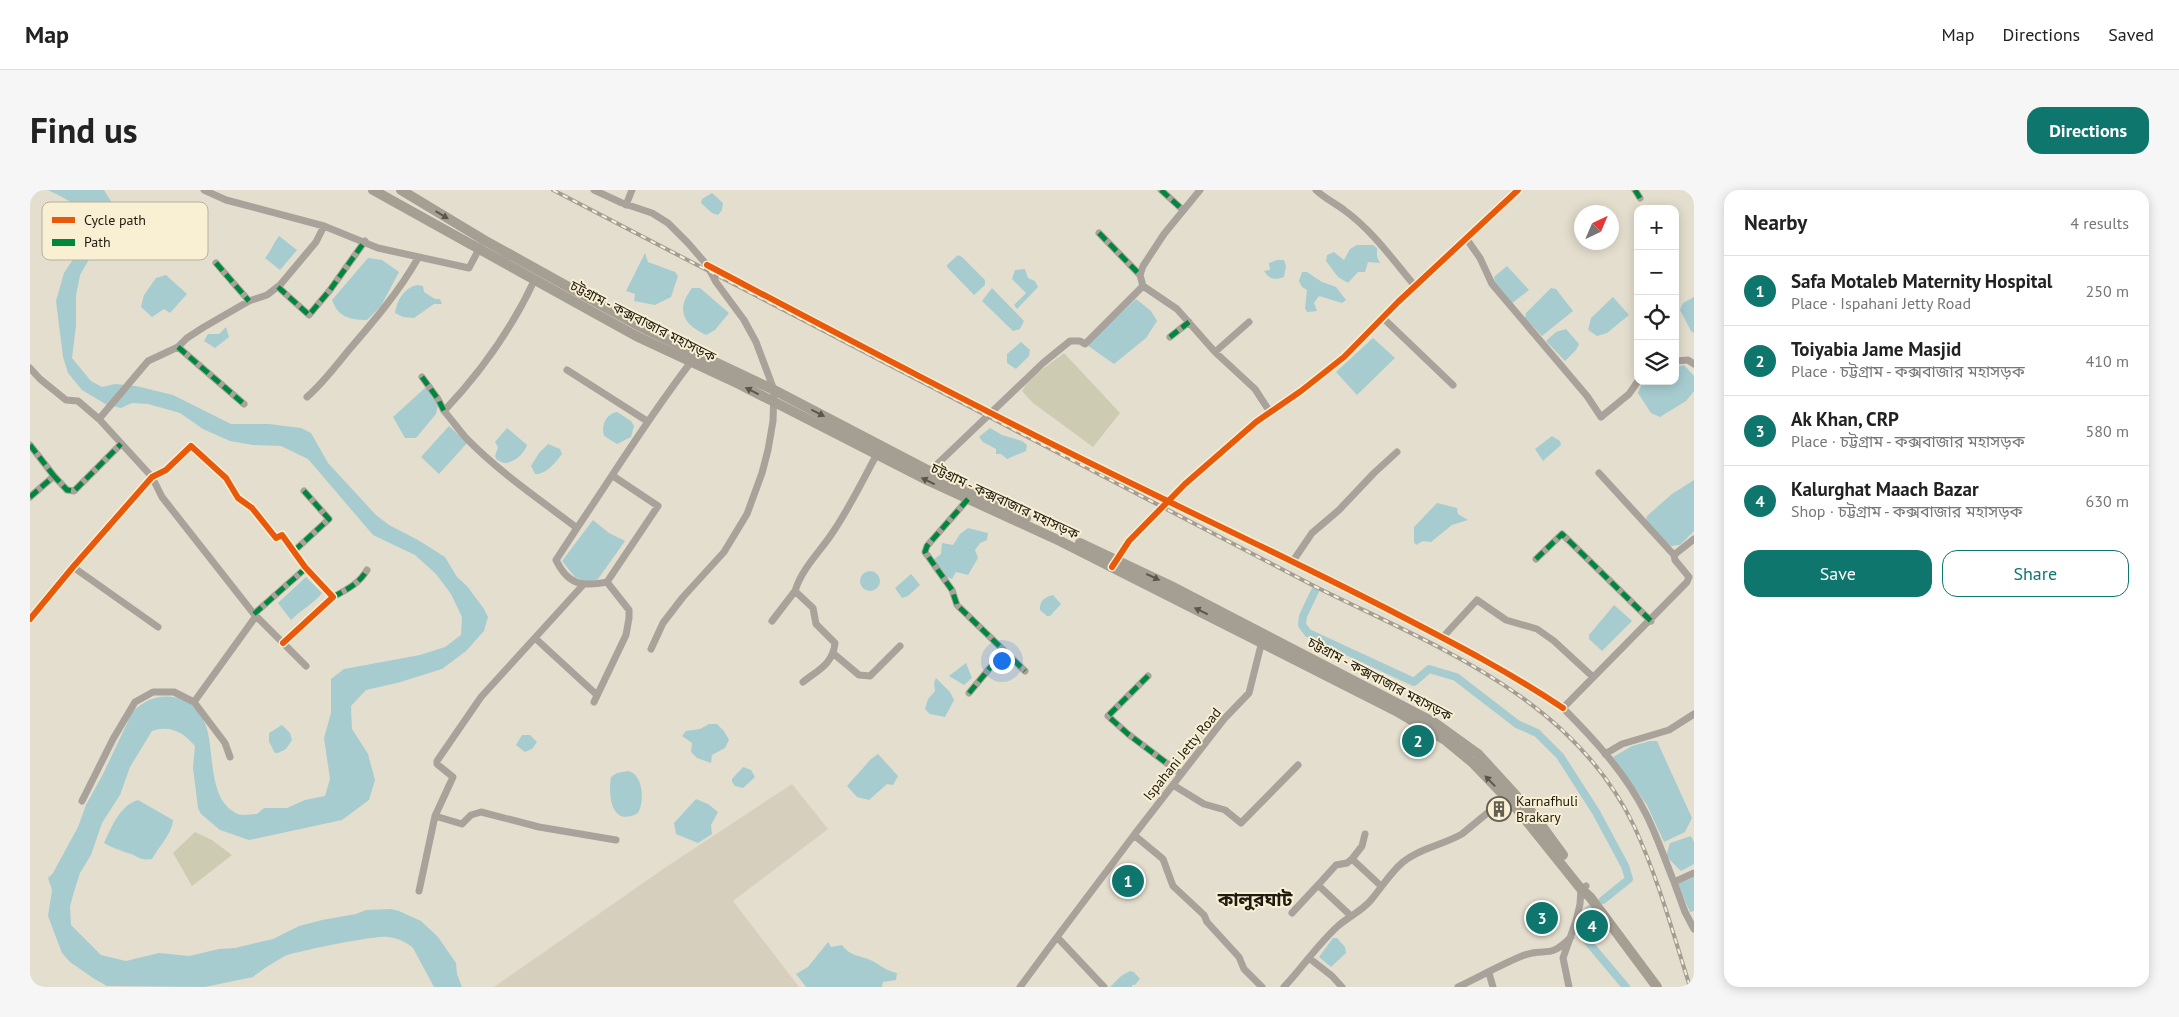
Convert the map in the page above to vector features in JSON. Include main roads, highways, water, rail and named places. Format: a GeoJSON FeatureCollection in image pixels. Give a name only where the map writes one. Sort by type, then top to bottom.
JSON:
{"type":"FeatureCollection","features":[{"type":"Feature","properties":{"kind":"highway","name":"চট্টগ্রাম - কক্সবাজার মহাসড়ক"},"geometry":{"type":"LineString","coordinates":[[373,190],[636,336],[774,402],[930,471],[1264,638],[1445,740],[1510,795],[1528,822],[1583,887],[1657,987]]}},
{"type":"Feature","properties":{"kind":"highway","name":"চট্টগ্রাম - কক্সবাজার মহাসড়ক"},"geometry":{"type":"LineString","coordinates":[[401,190],[484,240],[639,326],[774,390],[968,499],[1114,563]]}},
{"type":"Feature","properties":{"kind":"water"},"geometry":{"type":"Polygon","coordinates":[[[48,190],[104,190],[112,202],[70,202],[48,190]]]}},
{"type":"Feature","properties":{"kind":"water"},"geometry":{"type":"Polygon","coordinates":[[[712,193],[723,203],[722,210],[718,215],[712,213],[701,203],[702,199],[712,193]]]}},
{"type":"Feature","properties":{"kind":"water"},"geometry":{"type":"Polygon","coordinates":[[[279,236],[297,250],[280,270],[265,258],[279,236]]]}},
{"type":"Feature","properties":{"kind":"water"},"geometry":{"type":"Polygon","coordinates":[[[1357,245],[1373,245],[1377,248],[1377,257],[1380,263],[1368,262],[1365,272],[1358,272],[1348,283],[1338,277],[1326,261],[1327,255],[1334,252],[1344,260],[1350,249],[1357,245]]]}},
{"type":"Feature","properties":{"kind":"water"},"geometry":{"type":"Polygon","coordinates":[[[645,253],[648,262],[675,272],[678,276],[671,297],[655,305],[634,301],[635,294],[626,291],[645,253]]]}},
{"type":"Feature","properties":{"kind":"water"},"geometry":{"type":"Polygon","coordinates":[[[958,255],[985,280],[985,285],[974,295],[947,267],[958,255]]]}},
{"type":"Feature","properties":{"kind":"water"},"geometry":{"type":"Polygon","coordinates":[[[368,258],[382,260],[399,272],[381,306],[367,320],[350,318],[341,314],[332,300],[368,258]]]}},
{"type":"Feature","properties":{"kind":"water"},"geometry":{"type":"Polygon","coordinates":[[[73,260],[89,260],[80,275],[76,296],[76,326],[72,358],[91,381],[102,387],[115,384],[136,386],[173,395],[231,424],[269,424],[301,428],[311,433],[328,463],[376,515],[389,525],[445,557],[457,577],[467,586],[488,617],[484,631],[466,651],[442,669],[397,683],[366,690],[351,706],[352,729],[368,754],[375,780],[369,800],[342,820],[249,840],[220,830],[201,814],[198,808],[193,768],[195,746],[176,731],[159,729],[152,731],[130,767],[120,795],[102,823],[91,855],[80,873],[70,907],[71,925],[101,955],[126,961],[159,953],[189,956],[219,949],[235,948],[273,939],[299,926],[322,920],[356,914],[366,910],[391,909],[421,921],[438,937],[456,963],[457,974],[462,987],[434,987],[413,948],[402,941],[388,937],[320,947],[285,956],[253,977],[205,987],[107,986],[70,962],[62,953],[48,916],[52,890],[48,878],[53,873],[78,827],[86,805],[132,713],[141,705],[151,699],[173,697],[184,700],[201,715],[209,736],[217,787],[221,798],[228,808],[238,814],[245,815],[257,814],[264,808],[287,808],[305,800],[325,796],[330,779],[324,738],[331,713],[331,679],[344,669],[420,655],[445,647],[461,635],[462,617],[451,594],[436,574],[415,555],[373,535],[308,459],[281,446],[253,445],[230,441],[203,429],[180,413],[148,404],[132,403],[121,408],[107,405],[82,390],[68,373],[63,357],[56,301],[64,273],[73,260]]]}},
{"type":"Feature","properties":{"kind":"water"},"geometry":{"type":"Polygon","coordinates":[[[1284,260],[1286,266],[1284,277],[1278,279],[1268,276],[1264,271],[1270,270],[1269,263],[1284,260]]]}},
{"type":"Feature","properties":{"kind":"water"},"geometry":{"type":"Polygon","coordinates":[[[1507,266],[1529,290],[1511,304],[1495,283],[1494,277],[1507,266]]]}},
{"type":"Feature","properties":{"kind":"water"},"geometry":{"type":"Polygon","coordinates":[[[1025,269],[1028,278],[1035,281],[1038,287],[1017,309],[1014,305],[1026,293],[1012,279],[1015,270],[1025,269]]]}},
{"type":"Feature","properties":{"kind":"water"},"geometry":{"type":"Polygon","coordinates":[[[1302,272],[1307,272],[1322,282],[1336,287],[1346,300],[1342,303],[1319,296],[1314,303],[1317,311],[1307,312],[1305,308],[1307,290],[1302,287],[1299,281],[1302,272]]]}},
{"type":"Feature","properties":{"kind":"water"},"geometry":{"type":"Polygon","coordinates":[[[166,275],[187,294],[170,313],[164,309],[152,317],[141,307],[144,295],[156,278],[166,275]]]}},
{"type":"Feature","properties":{"kind":"water"},"geometry":{"type":"Polygon","coordinates":[[[417,285],[423,286],[424,292],[435,299],[440,299],[442,304],[434,304],[414,318],[403,317],[395,313],[402,295],[408,289],[417,285]]]}},
{"type":"Feature","properties":{"kind":"water"},"geometry":{"type":"Polygon","coordinates":[[[692,288],[700,288],[729,313],[715,330],[706,335],[691,326],[684,315],[684,303],[692,288]]]}},
{"type":"Feature","properties":{"kind":"water"},"geometry":{"type":"Polygon","coordinates":[[[992,288],[1024,321],[1020,329],[1013,331],[982,301],[992,288]]]}},
{"type":"Feature","properties":{"kind":"water"},"geometry":{"type":"Polygon","coordinates":[[[1551,288],[1556,289],[1573,311],[1542,336],[1525,318],[1526,313],[1551,288]]]}},
{"type":"Feature","properties":{"kind":"water"},"geometry":{"type":"Polygon","coordinates":[[[1613,297],[1629,315],[1607,333],[1597,336],[1588,330],[1591,318],[1613,297]]]}},
{"type":"Feature","properties":{"kind":"water"},"geometry":{"type":"Polygon","coordinates":[[[1694,297],[1694,333],[1691,331],[1680,310],[1683,303],[1694,297]]]}},
{"type":"Feature","properties":{"kind":"water"},"geometry":{"type":"Polygon","coordinates":[[[1136,299],[1151,311],[1157,321],[1146,338],[1114,364],[1087,345],[1136,299]]]}},
{"type":"Feature","properties":{"kind":"water"},"geometry":{"type":"Polygon","coordinates":[[[226,327],[229,337],[215,348],[204,341],[208,334],[219,334],[226,327]]]}},
{"type":"Feature","properties":{"kind":"water"},"geometry":{"type":"Polygon","coordinates":[[[1566,329],[1579,344],[1565,361],[1546,341],[1556,332],[1566,329]]]}},
{"type":"Feature","properties":{"kind":"water"},"geometry":{"type":"Polygon","coordinates":[[[1373,338],[1395,358],[1357,395],[1336,372],[1373,338]]]}},
{"type":"Feature","properties":{"kind":"water"},"geometry":{"type":"Polygon","coordinates":[[[1021,342],[1030,350],[1029,356],[1016,369],[1007,363],[1007,354],[1021,342]]]}},
{"type":"Feature","properties":{"kind":"water"},"geometry":{"type":"Polygon","coordinates":[[[1684,365],[1694,376],[1694,391],[1686,401],[1660,417],[1651,413],[1638,393],[1641,385],[1679,385],[1679,367],[1684,365]]]}},
{"type":"Feature","properties":{"kind":"water"},"geometry":{"type":"Polygon","coordinates":[[[425,388],[430,391],[438,405],[436,414],[416,438],[405,438],[393,417],[425,388]]]}},
{"type":"Feature","properties":{"kind":"water"},"geometry":{"type":"Polygon","coordinates":[[[617,412],[631,421],[634,426],[631,437],[617,444],[604,436],[603,428],[607,418],[617,412]]]}},
{"type":"Feature","properties":{"kind":"water"},"geometry":{"type":"Polygon","coordinates":[[[449,426],[467,443],[439,474],[421,457],[449,426]]]}},
{"type":"Feature","properties":{"kind":"water"},"geometry":{"type":"Polygon","coordinates":[[[507,428],[527,445],[524,452],[518,457],[504,463],[497,460],[495,456],[498,447],[495,442],[507,428]]]}},
{"type":"Feature","properties":{"kind":"water"},"geometry":{"type":"Polygon","coordinates":[[[990,428],[1002,435],[1022,441],[1027,445],[1026,451],[1007,459],[1001,454],[996,454],[996,449],[983,442],[979,437],[990,428]]]}},
{"type":"Feature","properties":{"kind":"water"},"geometry":{"type":"Polygon","coordinates":[[[1552,436],[1560,441],[1561,445],[1543,461],[1535,449],[1552,436]]]}},
{"type":"Feature","properties":{"kind":"water"},"geometry":{"type":"Polygon","coordinates":[[[548,444],[560,449],[562,454],[547,470],[535,474],[531,466],[539,453],[548,444]]]}},
{"type":"Feature","properties":{"kind":"water"},"geometry":{"type":"Polygon","coordinates":[[[1694,480],[1694,531],[1680,545],[1671,546],[1661,538],[1646,520],[1647,516],[1672,494],[1694,480]]]}},
{"type":"Feature","properties":{"kind":"water"},"geometry":{"type":"Polygon","coordinates":[[[1437,503],[1457,508],[1458,514],[1468,520],[1452,525],[1431,542],[1423,541],[1416,545],[1414,542],[1414,527],[1437,503]]]}},
{"type":"Feature","properties":{"kind":"water"},"geometry":{"type":"Polygon","coordinates":[[[593,520],[609,533],[625,541],[598,579],[588,583],[575,577],[562,561],[593,520]]]}},
{"type":"Feature","properties":{"kind":"water"},"geometry":{"type":"Polygon","coordinates":[[[968,528],[988,533],[987,540],[980,543],[975,550],[978,558],[968,575],[956,572],[952,579],[944,576],[933,560],[941,554],[942,543],[953,545],[960,534],[968,528]]]}},
{"type":"Feature","properties":{"kind":"water"},"geometry":{"type":"Polygon","coordinates":[[[870,571],[877,574],[880,581],[877,588],[870,591],[863,588],[860,581],[863,574],[870,571]]]}},
{"type":"Feature","properties":{"kind":"water"},"geometry":{"type":"Polygon","coordinates":[[[911,574],[920,585],[908,596],[902,598],[895,588],[911,574]]]}},
{"type":"Feature","properties":{"kind":"water"},"geometry":{"type":"Polygon","coordinates":[[[306,577],[322,593],[291,620],[278,603],[306,577]]]}},
{"type":"Feature","properties":{"kind":"water"},"geometry":{"type":"Polygon","coordinates":[[[1053,595],[1061,604],[1050,616],[1047,616],[1040,610],[1040,604],[1045,598],[1053,595]]]}},
{"type":"Feature","properties":{"kind":"water"},"geometry":{"type":"Polygon","coordinates":[[[1614,605],[1632,621],[1602,651],[1589,639],[1589,635],[1614,605]]]}},
{"type":"Feature","properties":{"kind":"water"},"geometry":{"type":"Polygon","coordinates":[[[966,663],[972,678],[964,685],[949,676],[966,663]]]}},
{"type":"Feature","properties":{"kind":"water"},"geometry":{"type":"Polygon","coordinates":[[[936,678],[950,692],[954,700],[945,717],[930,714],[925,709],[928,699],[935,691],[934,683],[936,678]]]}},
{"type":"Feature","properties":{"kind":"water"},"geometry":{"type":"Polygon","coordinates":[[[709,724],[717,724],[729,740],[725,748],[712,755],[711,763],[697,758],[691,752],[692,743],[682,736],[686,731],[700,729],[709,724]]]}},
{"type":"Feature","properties":{"kind":"water"},"geometry":{"type":"Polygon","coordinates":[[[282,725],[290,733],[292,740],[286,749],[275,753],[269,742],[269,733],[282,725]]]}},
{"type":"Feature","properties":{"kind":"water"},"geometry":{"type":"Polygon","coordinates":[[[522,735],[530,735],[537,742],[532,749],[525,752],[516,745],[522,735]]]}},
{"type":"Feature","properties":{"kind":"water"},"geometry":{"type":"Polygon","coordinates":[[[1657,741],[1692,818],[1685,832],[1664,842],[1647,805],[1613,757],[1632,746],[1657,741]]]}},
{"type":"Feature","properties":{"kind":"water"},"geometry":{"type":"Polygon","coordinates":[[[878,754],[898,776],[893,785],[887,784],[869,800],[857,797],[847,786],[871,759],[878,754]]]}},
{"type":"Feature","properties":{"kind":"water"},"geometry":{"type":"Polygon","coordinates":[[[743,767],[751,770],[755,777],[743,788],[735,786],[732,779],[743,767]]]}},
{"type":"Feature","properties":{"kind":"water"},"geometry":{"type":"Polygon","coordinates":[[[628,771],[633,773],[640,782],[642,802],[638,813],[622,816],[613,807],[610,784],[611,777],[617,773],[628,771]]]}},
{"type":"Feature","properties":{"kind":"water"},"geometry":{"type":"Polygon","coordinates":[[[696,799],[708,804],[718,812],[711,825],[712,834],[698,843],[676,834],[674,823],[696,799]]]}},
{"type":"Feature","properties":{"kind":"water"},"geometry":{"type":"Polygon","coordinates":[[[138,800],[173,820],[168,835],[152,859],[141,859],[104,843],[121,812],[131,803],[138,800]]]}},
{"type":"Feature","properties":{"kind":"water"},"geometry":{"type":"Polygon","coordinates":[[[1691,836],[1694,842],[1694,864],[1681,871],[1666,856],[1670,843],[1691,836]]]}},
{"type":"Feature","properties":{"kind":"water"},"geometry":{"type":"Polygon","coordinates":[[[1694,877],[1694,911],[1690,912],[1678,884],[1694,877]]]}},
{"type":"Feature","properties":{"kind":"water"},"geometry":{"type":"Polygon","coordinates":[[[1333,938],[1337,938],[1345,947],[1346,953],[1331,967],[1319,957],[1333,938]]]}},
{"type":"Feature","properties":{"kind":"water"},"geometry":{"type":"Polygon","coordinates":[[[828,942],[831,947],[842,945],[849,952],[897,973],[896,980],[883,982],[882,987],[806,987],[796,974],[808,967],[828,942]]]}},
{"type":"Feature","properties":{"kind":"water"},"geometry":{"type":"Polygon","coordinates":[[[1130,971],[1134,972],[1140,979],[1135,985],[1132,985],[1132,987],[1110,987],[1121,976],[1130,971]]]}},
{"type":"Feature","properties":{"kind":"waterway"},"geometry":{"type":"LineString","coordinates":[[1315,591],[1303,616],[1302,625],[1308,633],[1414,682],[1429,669],[1456,677],[1517,724],[1537,733],[1560,756],[1596,812],[1625,866],[1629,879],[1603,900]]}},
{"type":"Feature","properties":{"kind":"waterway"},"geometry":{"type":"LineString","coordinates":[[1590,909],[1579,919],[1577,925],[1583,936],[1626,987]]}},
{"type":"Feature","properties":{"kind":"railway"},"geometry":{"type":"LineString","coordinates":[[553,190],[1318,588],[1454,655],[1498,681],[1539,710],[1576,743],[1608,781],[1634,826],[1643,846],[1665,906],[1690,987]]}},
{"type":"Feature","properties":{"kind":"place","name":"Toiyabia Jame Masjid"},"geometry":{"type":"Point","coordinates":[1418,741]}},
{"type":"Feature","properties":{"kind":"place","name":"Karnafhuli Brakary"},"geometry":{"type":"Point","coordinates":[1499,809]}},
{"type":"Feature","properties":{"kind":"place","name":"Safa Motaleb Maternity Hospital"},"geometry":{"type":"Point","coordinates":[1128,881]}},
{"type":"Feature","properties":{"kind":"place","name":"Ak Khan, CRP"},"geometry":{"type":"Point","coordinates":[1542,918]}},
{"type":"Feature","properties":{"kind":"place","name":"Kalurghat Maach Bazar"},"geometry":{"type":"Point","coordinates":[1592,926]}},
{"type":"Feature","properties":{"kind":"district","name":"কালুরঘাট"},"geometry":{"type":"Point","coordinates":[1255,899]}}]}
